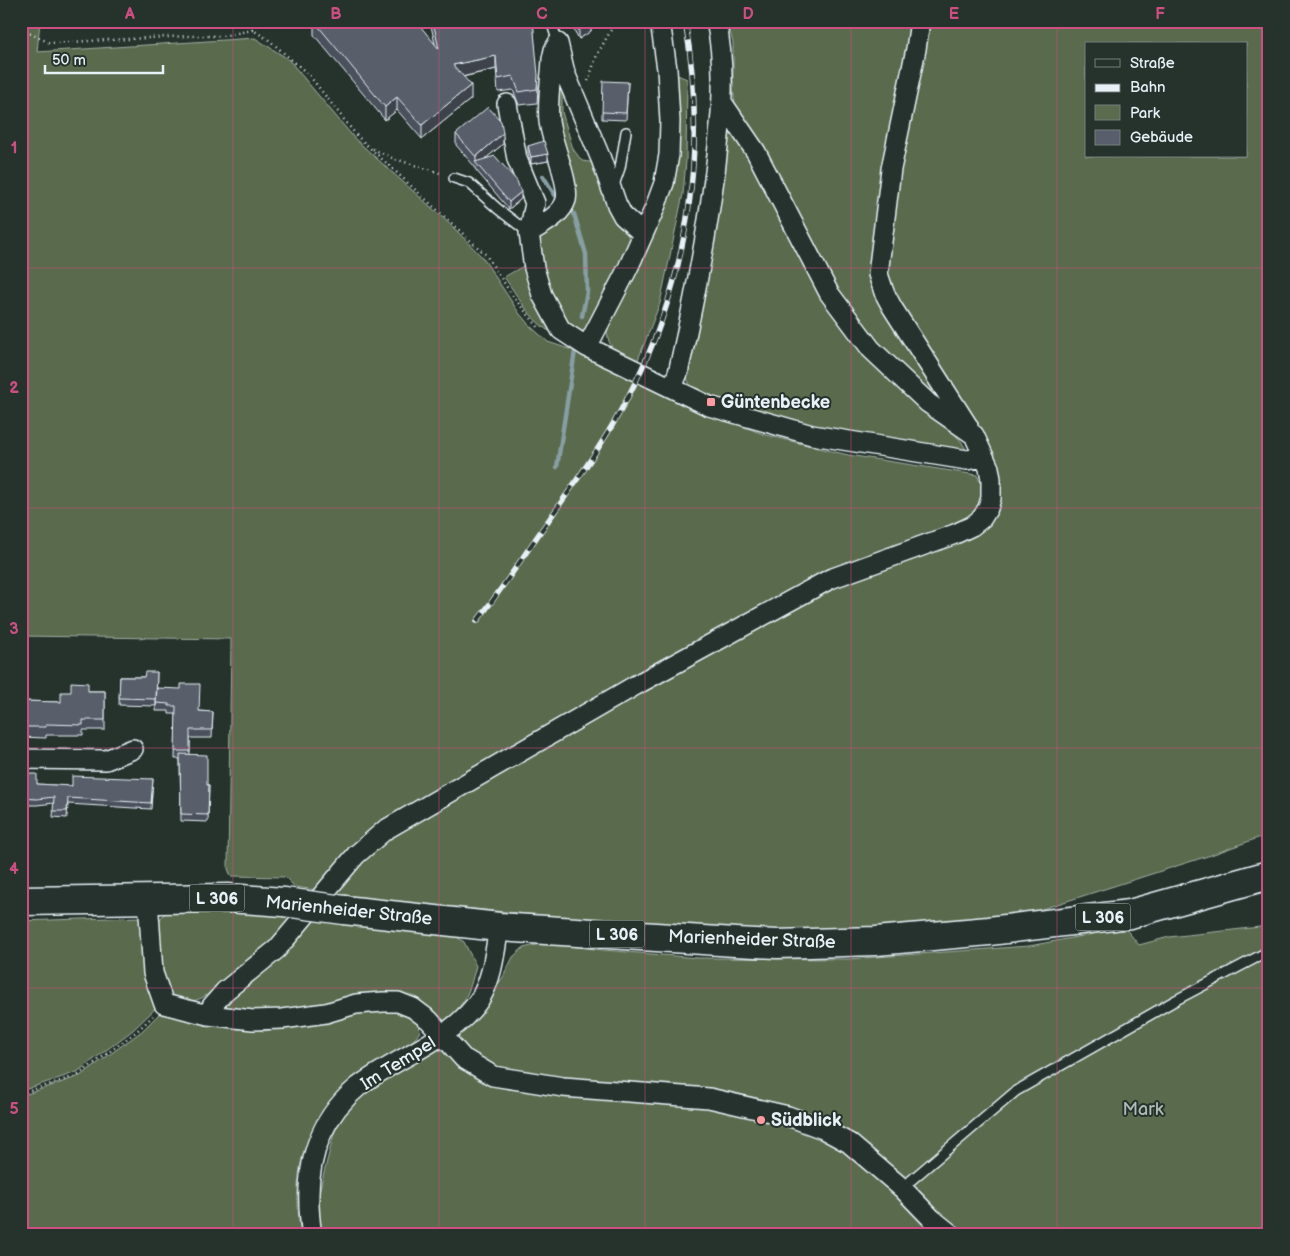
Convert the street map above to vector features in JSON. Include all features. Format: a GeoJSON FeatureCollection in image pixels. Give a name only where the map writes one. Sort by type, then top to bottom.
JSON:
{"type":"FeatureCollection","features":[{"type":"Feature","properties":{"kind":"main road","name":"Marienheider Straße"},"geometry":{"type":"LineString","coordinates":[[21,901],[228,898],[284,902],[499,927],[777,944],[876,941],[989,931],[1130,914],[1269,875]]}},
{"type":"Feature","properties":{"kind":"street"},"geometry":{"type":"LineString","coordinates":[[587,347],[628,268],[654,210],[664,182],[670,121],[668,69],[660,21]]}},
{"type":"Feature","properties":{"kind":"street"},"geometry":{"type":"LineString","coordinates":[[672,388],[678,374],[707,232],[720,132],[722,102],[720,49],[716,21]]}},
{"type":"Feature","properties":{"kind":"street"},"geometry":{"type":"LineString","coordinates":[[208,1015],[212,1006],[225,991],[277,949],[356,855],[385,830],[636,684],[830,579],[955,534],[972,526],[985,513],[991,498],[992,479],[984,456],[974,435],[930,369],[884,292],[878,274],[891,169],[920,21]]}},
{"type":"Feature","properties":{"kind":"street"},"geometry":{"type":"LineString","coordinates":[[558,43],[565,73],[601,159],[617,205],[623,216],[643,234]]}},
{"type":"Feature","properties":{"kind":"street"},"geometry":{"type":"LineString","coordinates":[[529,233],[557,214],[566,199],[566,190],[550,132],[549,119],[552,60],[558,43]]}},
{"type":"Feature","properties":{"kind":"street"},"geometry":{"type":"LineString","coordinates":[[722,102],[756,152],[829,293],[871,349],[928,403],[974,435]]}},
{"type":"Feature","properties":{"kind":"street"},"geometry":{"type":"LineString","coordinates":[[508,104],[517,159],[535,203],[529,233],[534,268],[542,295],[561,330],[587,347],[709,406],[812,435],[967,460],[984,456]]}},
{"type":"Feature","properties":{"kind":"street"},"geometry":{"type":"LineString","coordinates":[[894,372],[930,369]]}},
{"type":"Feature","properties":{"kind":"street"},"geometry":{"type":"LineString","coordinates":[[21,759],[106,760],[133,749]]}},
{"type":"Feature","properties":{"kind":"street"},"geometry":{"type":"LineString","coordinates":[[148,899],[153,973],[164,1004],[208,1015],[253,1020],[282,1019],[326,1013],[356,1004],[398,1002],[413,1008],[429,1020],[463,1058],[493,1076],[563,1087],[709,1098],[788,1116],[822,1129],[849,1143],[902,1188],[932,1219],[952,1235]]}},
{"type":"Feature","properties":{"kind":"street","name":"Im Tempel"},"geometry":{"type":"LineString","coordinates":[[312,1235],[308,1188],[312,1160],[320,1138],[332,1116],[348,1096],[359,1087],[381,1071],[443,1035],[470,1012],[482,996],[490,975],[499,927]]}},
{"type":"Feature","properties":{"kind":"lane"},"geometry":{"type":"LineString","coordinates":[[551,21],[558,43]]}},
{"type":"Feature","properties":{"kind":"lane"},"geometry":{"type":"LineString","coordinates":[[612,190],[620,168],[626,132]]}},
{"type":"Feature","properties":{"kind":"lane"},"geometry":{"type":"LineString","coordinates":[[454,178],[469,183],[529,233]]}},
{"type":"Feature","properties":{"kind":"lane"},"geometry":{"type":"LineString","coordinates":[[902,1188],[1016,1091],[1176,1000],[1269,951]]}},
{"type":"Feature","properties":{"kind":"path"},"geometry":{"type":"LineString","coordinates":[[245,21],[253,30],[269,40],[309,75],[357,136],[486,255],[514,298],[544,334]]}},
{"type":"Feature","properties":{"kind":"path"},"geometry":{"type":"LineString","coordinates":[[588,82],[597,55],[616,21]]}},
{"type":"Feature","properties":{"kind":"path"},"geometry":{"type":"LineString","coordinates":[[21,29],[50,43],[177,36],[222,36],[253,30]]}},
{"type":"Feature","properties":{"kind":"path"},"geometry":{"type":"LineString","coordinates":[[369,148],[392,158],[454,178]]}},
{"type":"Feature","properties":{"kind":"path"},"geometry":{"type":"LineString","coordinates":[[21,1094],[78,1075],[136,1032],[164,1004]]}},
{"type":"Feature","properties":{"kind":"green space"},"geometry":{"type":"Polygon","coordinates":[[[21,21],[40,21],[37,52],[255,38],[288,59],[355,139],[452,226],[483,258],[519,313],[548,342],[587,355],[709,414],[766,435],[848,455],[977,475],[986,495],[973,519],[831,575],[385,825],[317,890],[295,887],[285,877],[231,876],[228,869],[231,639],[21,636],[21,21]]]}},
{"type":"Feature","properties":{"kind":"green space"},"geometry":{"type":"Polygon","coordinates":[[[727,21],[916,21],[875,274],[955,419],[875,346],[832,292],[735,108],[733,43],[727,21]]]}},
{"type":"Feature","properties":{"kind":"green space"},"geometry":{"type":"Polygon","coordinates":[[[923,21],[1269,21],[1269,834],[1211,855],[1020,916],[822,932],[664,927],[327,895],[387,834],[830,583],[934,546],[999,496],[1000,471],[994,453],[882,274],[923,21]]]}},
{"type":"Feature","properties":{"kind":"green space"},"geometry":{"type":"Polygon","coordinates":[[[556,70],[562,81],[562,112],[573,149],[582,161],[597,163],[621,225],[628,234],[630,249],[586,331],[574,332],[546,291],[536,235],[559,217],[555,129],[556,70]]]}},
{"type":"Feature","properties":{"kind":"green space"},"geometry":{"type":"Polygon","coordinates":[[[675,74],[687,79],[686,161],[683,194],[660,303],[636,365],[615,351],[609,342],[607,328],[659,223],[670,191],[675,74]]]}},
{"type":"Feature","properties":{"kind":"green space"},"geometry":{"type":"Polygon","coordinates":[[[731,124],[826,295],[961,441],[970,456],[766,418],[696,392],[692,387],[685,372],[708,277],[731,124]]]}},
{"type":"Feature","properties":{"kind":"green space"},"geometry":{"type":"Polygon","coordinates":[[[529,263],[558,335],[541,326],[534,319],[504,277],[529,263]]]}},
{"type":"Feature","properties":{"kind":"green space"},"geometry":{"type":"Polygon","coordinates":[[[173,908],[289,913],[296,918],[280,937],[220,986],[202,998],[188,1003],[177,1000],[169,995],[161,983],[156,925],[166,911],[173,908]]]}},
{"type":"Feature","properties":{"kind":"green space"},"geometry":{"type":"Polygon","coordinates":[[[141,917],[160,1004],[133,1030],[77,1072],[21,1091],[21,921],[141,917]]]}},
{"type":"Feature","properties":{"kind":"green space"},"geometry":{"type":"Polygon","coordinates":[[[309,920],[453,934],[464,942],[476,966],[471,985],[462,1004],[444,1023],[410,1000],[382,993],[325,1006],[262,1014],[224,1009],[224,1002],[309,920]]]}},
{"type":"Feature","properties":{"kind":"green space","name":"Mark"},"geometry":{"type":"Polygon","coordinates":[[[1269,926],[1269,1235],[322,1235],[316,1204],[340,1110],[412,1063],[438,1049],[491,1080],[707,1103],[783,1120],[796,1126],[803,1120],[789,1113],[711,1096],[562,1083],[494,1073],[465,1055],[455,1037],[475,1016],[503,977],[513,957],[523,948],[547,943],[698,958],[849,959],[1029,946],[1125,928],[1139,945],[1169,937],[1269,926]]]}},
{"type":"Feature","properties":{"kind":"green space"},"geometry":{"type":"Polygon","coordinates":[[[165,1008],[264,1031],[330,1016],[389,1010],[416,1020],[420,1031],[404,1049],[348,1085],[330,1102],[317,1121],[307,1141],[301,1162],[298,1185],[298,1209],[301,1235],[21,1235],[21,1096],[80,1076],[142,1031],[165,1008]]]}},
{"type":"Feature","properties":{"kind":"building"},"geometry":{"type":"Polygon","coordinates":[[[314,21],[416,21],[439,49],[433,21],[533,21],[538,75],[537,89],[519,92],[513,76],[498,79],[496,56],[453,65],[471,85],[422,125],[397,97],[385,107],[314,21]]]}},
{"type":"Feature","properties":{"kind":"building"},"geometry":{"type":"Polygon","coordinates":[[[574,21],[590,21],[591,22],[579,30],[574,21]]]}},
{"type":"Feature","properties":{"kind":"building"},"geometry":{"type":"Polygon","coordinates":[[[603,81],[628,82],[626,113],[602,112],[603,81]]]}},
{"type":"Feature","properties":{"kind":"building"},"geometry":{"type":"Polygon","coordinates":[[[488,107],[501,121],[503,133],[476,157],[456,134],[488,107]]]}},
{"type":"Feature","properties":{"kind":"building"},"geometry":{"type":"Polygon","coordinates":[[[544,141],[548,154],[531,157],[528,146],[544,141]]]}},
{"type":"Feature","properties":{"kind":"building"},"geometry":{"type":"Polygon","coordinates":[[[495,156],[517,181],[521,192],[509,202],[475,162],[495,156]]]}},
{"type":"Feature","properties":{"kind":"building"},"geometry":{"type":"Polygon","coordinates":[[[145,672],[157,672],[156,699],[119,698],[120,677],[144,677],[145,672]]]}},
{"type":"Feature","properties":{"kind":"building"},"geometry":{"type":"Polygon","coordinates":[[[71,682],[88,683],[88,691],[105,691],[105,720],[83,720],[83,725],[46,724],[46,727],[21,727],[21,701],[61,702],[61,692],[71,692],[71,682]]]}},
{"type":"Feature","properties":{"kind":"building"},"geometry":{"type":"Polygon","coordinates":[[[181,684],[200,684],[199,711],[213,712],[212,730],[190,730],[190,751],[175,751],[176,706],[156,703],[157,688],[181,689],[181,684]]]}},
{"type":"Feature","properties":{"kind":"building"},"geometry":{"type":"Polygon","coordinates":[[[180,754],[207,755],[208,815],[181,814],[180,754]]]}},
{"type":"Feature","properties":{"kind":"building"},"geometry":{"type":"Polygon","coordinates":[[[21,774],[37,774],[37,784],[72,786],[72,776],[153,779],[151,803],[68,798],[67,811],[53,811],[54,797],[21,798],[21,774]]]}},
{"type":"Feature","properties":{"kind":"waterway","name":"Güntenbecke"},"geometry":{"type":"LineString","coordinates":[[543,176],[555,195]]}},
{"type":"Feature","properties":{"kind":"waterway","name":"Güntenbecke"},"geometry":{"type":"LineString","coordinates":[[574,214],[586,254],[587,292],[582,316]]}},
{"type":"Feature","properties":{"kind":"waterway"},"geometry":{"type":"LineString","coordinates":[[557,467],[575,351]]}},
{"type":"Feature","properties":{"kind":"railway"},"geometry":{"type":"LineString","coordinates":[[477,621],[502,588],[614,423],[634,385],[653,342],[669,298],[681,253],[689,207],[693,161],[694,114],[691,67],[685,21]]}},
{"type":"Feature","properties":{"kind":"place","name":"Güntenbecke"},"geometry":{"type":"Point","coordinates":[711,402]}},
{"type":"Feature","properties":{"kind":"place","name":"Südblick"},"geometry":{"type":"Point","coordinates":[761,1120]}}]}
